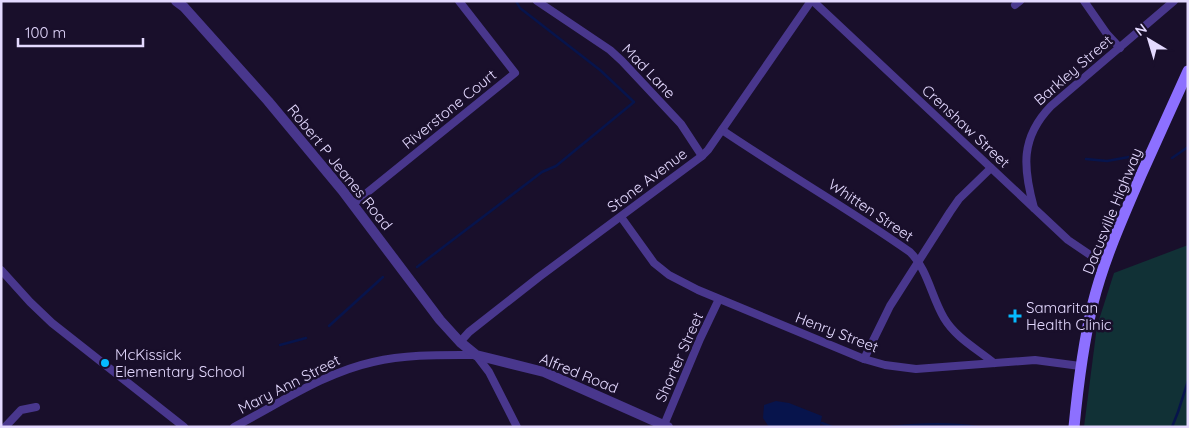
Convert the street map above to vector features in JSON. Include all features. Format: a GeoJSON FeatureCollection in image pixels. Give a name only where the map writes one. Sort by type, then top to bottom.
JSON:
{"type":"FeatureCollection","features":[{"type":"Feature","properties":{"kind":"main road","name":"Dacusville Highway"},"geometry":{"type":"LineString","coordinates":[[1074,427],[1080,366],[1093,302],[1125,211],[1188,71]]}},
{"type":"Feature","properties":{"kind":"street","name":"Robert P Jeanes Road"},"geometry":{"type":"LineString","coordinates":[[176,1],[268,101],[352,204],[440,320],[476,356]]}},
{"type":"Feature","properties":{"kind":"street","name":"Riverstone Court"},"geometry":{"type":"LineString","coordinates":[[352,204],[515,73],[459,1]]}},
{"type":"Feature","properties":{"kind":"street","name":"Mad Lane"},"geometry":{"type":"LineString","coordinates":[[537,1],[610,50],[622,61],[681,124],[702,156]]}},
{"type":"Feature","properties":{"kind":"street","name":"Stone Avenue"},"geometry":{"type":"LineString","coordinates":[[460,342],[469,332],[539,277],[702,156],[812,1]]}},
{"type":"Feature","properties":{"kind":"street","name":"Crenshaw Street"},"geometry":{"type":"LineString","coordinates":[[812,1],[1068,240],[1105,265]]}},
{"type":"Feature","properties":{"kind":"street"},"geometry":{"type":"LineString","coordinates":[[1084,1],[1107,34],[1120,48]]}},
{"type":"Feature","properties":{"kind":"street","name":"Barkley Street"},"geometry":{"type":"LineString","coordinates":[[1034,208],[1028,186],[1026,159],[1030,136],[1039,119],[1051,106],[1174,1]]}},
{"type":"Feature","properties":{"kind":"street","name":"Whitten Street"},"geometry":{"type":"LineString","coordinates":[[722,130],[899,244],[918,261],[945,319],[958,336],[994,363]]}},
{"type":"Feature","properties":{"kind":"street"},"geometry":{"type":"LineString","coordinates":[[864,359],[890,306],[959,199],[991,168]]}},
{"type":"Feature","properties":{"kind":"street","name":"Henry Street"},"geometry":{"type":"LineString","coordinates":[[621,217],[660,269],[698,290],[885,366],[916,369],[1035,360],[1080,366]]}},
{"type":"Feature","properties":{"kind":"street"},"geometry":{"type":"LineString","coordinates":[[1,270],[52,323],[184,427]]}},
{"type":"Feature","properties":{"kind":"street","name":"Shorter Street"},"geometry":{"type":"LineString","coordinates":[[666,426],[700,339],[719,299]]}},
{"type":"Feature","properties":{"kind":"street","name":"Mary Ann Street"},"geometry":{"type":"LineString","coordinates":[[234,427],[316,383],[348,369],[373,362],[414,356],[476,356]]}},
{"type":"Feature","properties":{"kind":"street"},"geometry":{"type":"LineString","coordinates":[[476,356],[489,372],[517,427]]}},
{"type":"Feature","properties":{"kind":"street","name":"Alfred Road"},"geometry":{"type":"LineString","coordinates":[[476,356],[544,372],[666,426]]}},
{"type":"Feature","properties":{"kind":"street"},"geometry":{"type":"LineString","coordinates":[[4,427],[21,410],[36,407]]}},
{"type":"Feature","properties":{"kind":"green space"},"geometry":{"type":"Polygon","coordinates":[[[1188,245],[1188,427],[1084,427],[1097,326],[1114,273],[1188,245]]]}},
{"type":"Feature","properties":{"kind":"shaded area"},"geometry":{"type":"Polygon","coordinates":[[[776,401],[789,403],[822,416],[820,427],[769,427],[763,418],[764,405],[776,401]]]}},
{"type":"Feature","properties":{"kind":"waterway"},"geometry":{"type":"LineString","coordinates":[[417,267],[542,172],[556,166],[634,102],[600,70],[520,8],[516,1]]}},
{"type":"Feature","properties":{"kind":"waterway"},"geometry":{"type":"LineString","coordinates":[[1172,158],[1188,147]]}},
{"type":"Feature","properties":{"kind":"waterway"},"geometry":{"type":"LineString","coordinates":[[1086,159],[1107,161],[1129,157]]}},
{"type":"Feature","properties":{"kind":"waterway"},"geometry":{"type":"LineString","coordinates":[[329,326],[383,277]]}},
{"type":"Feature","properties":{"kind":"waterway"},"geometry":{"type":"LineString","coordinates":[[280,345],[306,338]]}},
{"type":"Feature","properties":{"kind":"waterway"},"geometry":{"type":"LineString","coordinates":[[1172,427],[1188,381]]}},
{"type":"Feature","properties":{"kind":"waterway"},"geometry":{"type":"LineString","coordinates":[[822,423],[832,427]]}},
{"type":"Feature","properties":{"kind":"waterway"},"geometry":{"type":"LineString","coordinates":[[891,427],[934,424],[977,427]]}},
{"type":"Feature","properties":{"kind":"place","name":"Samaritan Health Clinic"},"geometry":{"type":"Point","coordinates":[1015,316]}},
{"type":"Feature","properties":{"kind":"place","name":"McKissick Elementary School"},"geometry":{"type":"Point","coordinates":[105,363]}}]}
